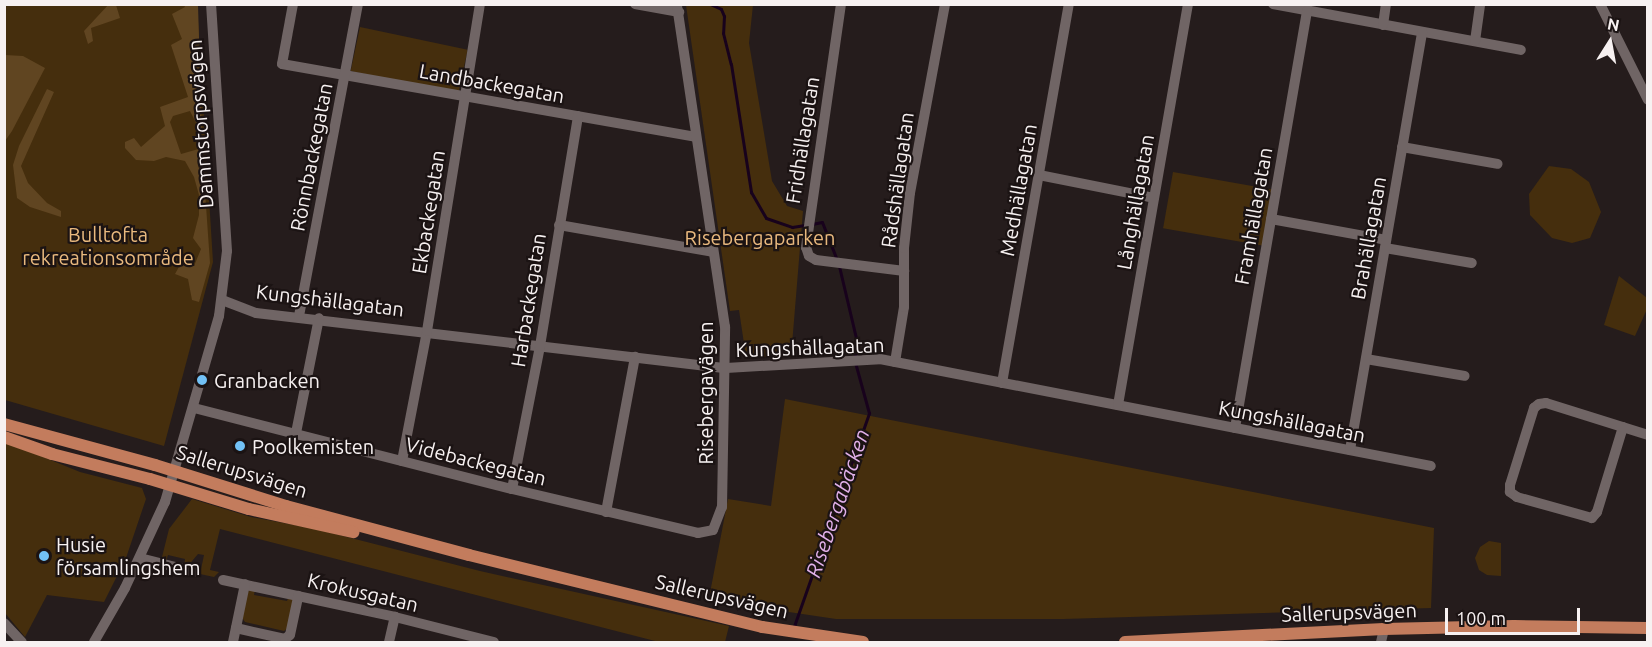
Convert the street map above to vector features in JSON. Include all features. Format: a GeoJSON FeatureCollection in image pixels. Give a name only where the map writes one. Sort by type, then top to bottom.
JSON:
{"type":"FeatureCollection","features":[{"type":"Feature","properties":{"kind":"main road","name":"Sallerupsvägen"},"geometry":{"type":"LineString","coordinates":[[4,424],[469,555],[762,627],[863,642]]}},
{"type":"Feature","properties":{"kind":"main road","name":"Sallerupsvägen"},"geometry":{"type":"LineString","coordinates":[[4,437],[52,454],[171,485],[268,514],[469,555]]}},
{"type":"Feature","properties":{"kind":"main road","name":"Sallerupsvägen"},"geometry":{"type":"LineString","coordinates":[[1125,642],[1384,629],[1514,626],[1647,628]]}},
{"type":"Feature","properties":{"kind":"street","name":"Dammstorpsvägen"},"geometry":{"type":"LineString","coordinates":[[94,642],[115,609],[171,485],[222,300],[227,251],[211,4]]}},
{"type":"Feature","properties":{"kind":"street","name":"Landbackegatan"},"geometry":{"type":"LineString","coordinates":[[293,4],[282,63],[696,137]]}},
{"type":"Feature","properties":{"kind":"street","name":"Rönnbackegatan"},"geometry":{"type":"LineString","coordinates":[[299,316],[358,4]]}},
{"type":"Feature","properties":{"kind":"street","name":"Ekbackegatan"},"geometry":{"type":"LineString","coordinates":[[402,461],[427,331],[480,4]]}},
{"type":"Feature","properties":{"kind":"street"},"geometry":{"type":"LineString","coordinates":[[635,4],[678,8]]}},
{"type":"Feature","properties":{"kind":"street","name":"Fridhällagatan"},"geometry":{"type":"LineString","coordinates":[[841,4],[809,214],[807,230],[809,256],[832,263],[904,271]]}},
{"type":"Feature","properties":{"kind":"street","name":"Rådshällagatan"},"geometry":{"type":"LineString","coordinates":[[895,362],[904,307],[904,271],[910,193],[945,4]]}},
{"type":"Feature","properties":{"kind":"street","name":"Medhällagatan"},"geometry":{"type":"LineString","coordinates":[[1002,383],[1069,4]]}},
{"type":"Feature","properties":{"kind":"street","name":"Långhällagatan"},"geometry":{"type":"LineString","coordinates":[[1118,405],[1188,4]]}},
{"type":"Feature","properties":{"kind":"street"},"geometry":{"type":"LineString","coordinates":[[1273,4],[1521,50]]}},
{"type":"Feature","properties":{"kind":"street"},"geometry":{"type":"LineString","coordinates":[[1383,25],[1386,4]]}},
{"type":"Feature","properties":{"kind":"street"},"geometry":{"type":"LineString","coordinates":[[1475,41],[1480,4]]}},
{"type":"Feature","properties":{"kind":"street"},"geometry":{"type":"LineString","coordinates":[[1600,4],[1643,83],[1647,100]]}},
{"type":"Feature","properties":{"kind":"street","name":"Risebergavägen"},"geometry":{"type":"LineString","coordinates":[[678,8],[725,327],[722,507],[713,530]]}},
{"type":"Feature","properties":{"kind":"street","name":"Framhällagatan"},"geometry":{"type":"LineString","coordinates":[[1234,428],[1307,11]]}},
{"type":"Feature","properties":{"kind":"street","name":"Brahällagatan"},"geometry":{"type":"LineString","coordinates":[[1350,450],[1422,32]]}},
{"type":"Feature","properties":{"kind":"street","name":"Harbackegatan"},"geometry":{"type":"LineString","coordinates":[[512,489],[540,346],[578,116]]}},
{"type":"Feature","properties":{"kind":"street"},"geometry":{"type":"LineString","coordinates":[[1402,147],[1498,164]]}},
{"type":"Feature","properties":{"kind":"street"},"geometry":{"type":"LineString","coordinates":[[1039,175],[1154,198]]}},
{"type":"Feature","properties":{"kind":"street"},"geometry":{"type":"LineString","coordinates":[[1271,219],[1472,263]]}},
{"type":"Feature","properties":{"kind":"street"},"geometry":{"type":"LineString","coordinates":[[559,225],[713,252]]}},
{"type":"Feature","properties":{"kind":"street","name":"Kungshällagatan"},"geometry":{"type":"LineString","coordinates":[[222,300],[256,313],[320,318],[726,368],[847,359],[895,362],[1431,466]]}},
{"type":"Feature","properties":{"kind":"street"},"geometry":{"type":"LineString","coordinates":[[297,433],[320,318]]}},
{"type":"Feature","properties":{"kind":"street"},"geometry":{"type":"LineString","coordinates":[[606,512],[635,357]]}},
{"type":"Feature","properties":{"kind":"street"},"geometry":{"type":"LineString","coordinates":[[1366,359],[1465,376]]}},
{"type":"Feature","properties":{"kind":"street"},"geometry":{"type":"LineString","coordinates":[[1623,427],[1597,512],[1592,518],[1517,497],[1510,492],[1510,485],[1534,408],[1539,404],[1546,403],[1623,427],[1647,435]]}},
{"type":"Feature","properties":{"kind":"street","name":"Videbackegatan"},"geometry":{"type":"LineString","coordinates":[[194,408],[606,512],[698,533],[713,530]]}},
{"type":"Feature","properties":{"kind":"street"},"geometry":{"type":"LineString","coordinates":[[140,558],[195,572]]}},
{"type":"Feature","properties":{"kind":"street","name":"Krokusgatan"},"geometry":{"type":"LineString","coordinates":[[223,580],[395,617],[492,642]]}},
{"type":"Feature","properties":{"kind":"street"},"geometry":{"type":"LineString","coordinates":[[233,642],[245,584]]}},
{"type":"Feature","properties":{"kind":"street"},"geometry":{"type":"LineString","coordinates":[[236,628],[285,639],[290,635],[298,596]]}},
{"type":"Feature","properties":{"kind":"street"},"geometry":{"type":"LineString","coordinates":[[388,642],[395,617]]}},
{"type":"Feature","properties":{"kind":"street"},"geometry":{"type":"LineString","coordinates":[[4,623],[22,642]]}},
{"type":"Feature","properties":{"kind":"street"},"geometry":{"type":"LineString","coordinates":[[1381,642],[1384,629]]}},
{"type":"Feature","properties":{"kind":"green space","name":"Bulltofta rekreationsområde"},"geometry":{"type":"Polygon","coordinates":[[[4,5],[197,5],[213,262],[164,446],[5,400],[4,5]]]}},
{"type":"Feature","properties":{"kind":"green space","name":"Risebergaparken"},"geometry":{"type":"Polygon","coordinates":[[[686,5],[753,5],[749,43],[772,181],[787,206],[803,211],[791,357],[746,357],[739,310],[730,311],[686,5]]]}},
{"type":"Feature","properties":{"kind":"green space"},"geometry":{"type":"Polygon","coordinates":[[[360,27],[468,50],[458,94],[351,71],[360,27]]]}},
{"type":"Feature","properties":{"kind":"green space"},"geometry":{"type":"Polygon","coordinates":[[[1549,166],[1571,169],[1589,182],[1601,212],[1590,238],[1572,243],[1552,238],[1530,215],[1529,194],[1549,166]]]}},
{"type":"Feature","properties":{"kind":"green space"},"geometry":{"type":"Polygon","coordinates":[[[1173,172],[1276,190],[1267,246],[1163,228],[1173,172]]]}},
{"type":"Feature","properties":{"kind":"green space"},"geometry":{"type":"Polygon","coordinates":[[[1619,276],[1647,298],[1647,309],[1635,336],[1604,325],[1619,276]]]}},
{"type":"Feature","properties":{"kind":"green space"},"geometry":{"type":"Polygon","coordinates":[[[785,399],[1434,528],[1431,608],[1063,619],[836,619],[762,608],[710,593],[728,499],[771,506],[785,399]]]}},
{"type":"Feature","properties":{"kind":"green space"},"geometry":{"type":"Polygon","coordinates":[[[4,441],[80,472],[142,488],[146,499],[126,558],[104,602],[47,595],[25,637],[5,613],[4,441]]]}},
{"type":"Feature","properties":{"kind":"green space"},"geometry":{"type":"Polygon","coordinates":[[[192,499],[251,517],[316,529],[480,571],[729,626],[725,642],[659,642],[220,529],[210,570],[219,572],[214,577],[200,574],[204,555],[198,554],[187,567],[184,566],[185,559],[168,555],[166,561],[162,557],[169,529],[192,499]]]}},
{"type":"Feature","properties":{"kind":"green space"},"geometry":{"type":"Polygon","coordinates":[[[1489,541],[1501,543],[1501,576],[1487,575],[1479,570],[1475,558],[1480,547],[1489,541]]]}},
{"type":"Feature","properties":{"kind":"green space"},"geometry":{"type":"Polygon","coordinates":[[[249,589],[255,589],[254,595],[287,601],[289,595],[294,598],[289,627],[284,631],[245,622],[241,616],[249,589]]]}},
{"type":"Feature","properties":{"kind":"shaded area"},"geometry":{"type":"Polygon","coordinates":[[[109,4],[116,5],[120,18],[91,28],[93,41],[88,44],[84,31],[109,4]]]}},
{"type":"Feature","properties":{"kind":"shaded area"},"geometry":{"type":"Polygon","coordinates":[[[184,5],[198,5],[202,135],[190,111],[173,116],[170,122],[181,154],[202,148],[210,263],[199,302],[192,300],[188,279],[175,274],[180,265],[194,266],[201,249],[193,238],[199,215],[199,195],[194,177],[185,161],[166,157],[154,161],[136,160],[125,148],[125,142],[134,138],[141,147],[165,126],[160,107],[188,97],[171,45],[182,39],[172,14],[185,7],[184,5]]]}},
{"type":"Feature","properties":{"kind":"shaded area"},"geometry":{"type":"Polygon","coordinates":[[[5,55],[23,56],[45,68],[5,141],[5,55]]]}},
{"type":"Feature","properties":{"kind":"shaded area"},"geometry":{"type":"Polygon","coordinates":[[[47,89],[54,92],[21,166],[28,183],[47,203],[61,211],[61,217],[30,207],[17,198],[13,165],[19,146],[47,89]]]}},
{"type":"Feature","properties":{"kind":"waterway","name":"Risebergabäcken"},"geometry":{"type":"LineString","coordinates":[[710,4],[721,9],[724,16],[723,33],[731,64],[751,192],[766,218],[792,227],[805,225]]}},
{"type":"Feature","properties":{"kind":"waterway","name":"Risebergabäcken"},"geometry":{"type":"LineString","coordinates":[[812,224],[822,222],[837,260]]}},
{"type":"Feature","properties":{"kind":"waterway","name":"Risebergabäcken"},"geometry":{"type":"LineString","coordinates":[[793,629],[869,413],[855,362],[856,338],[839,266]]}},
{"type":"Feature","properties":{"kind":"place","name":"Granbacken"},"geometry":{"type":"Point","coordinates":[202,380]}},
{"type":"Feature","properties":{"kind":"place","name":"Poolkemisten"},"geometry":{"type":"Point","coordinates":[240,446]}},
{"type":"Feature","properties":{"kind":"place","name":"Husie församlingshem"},"geometry":{"type":"Point","coordinates":[44,556]}}]}
